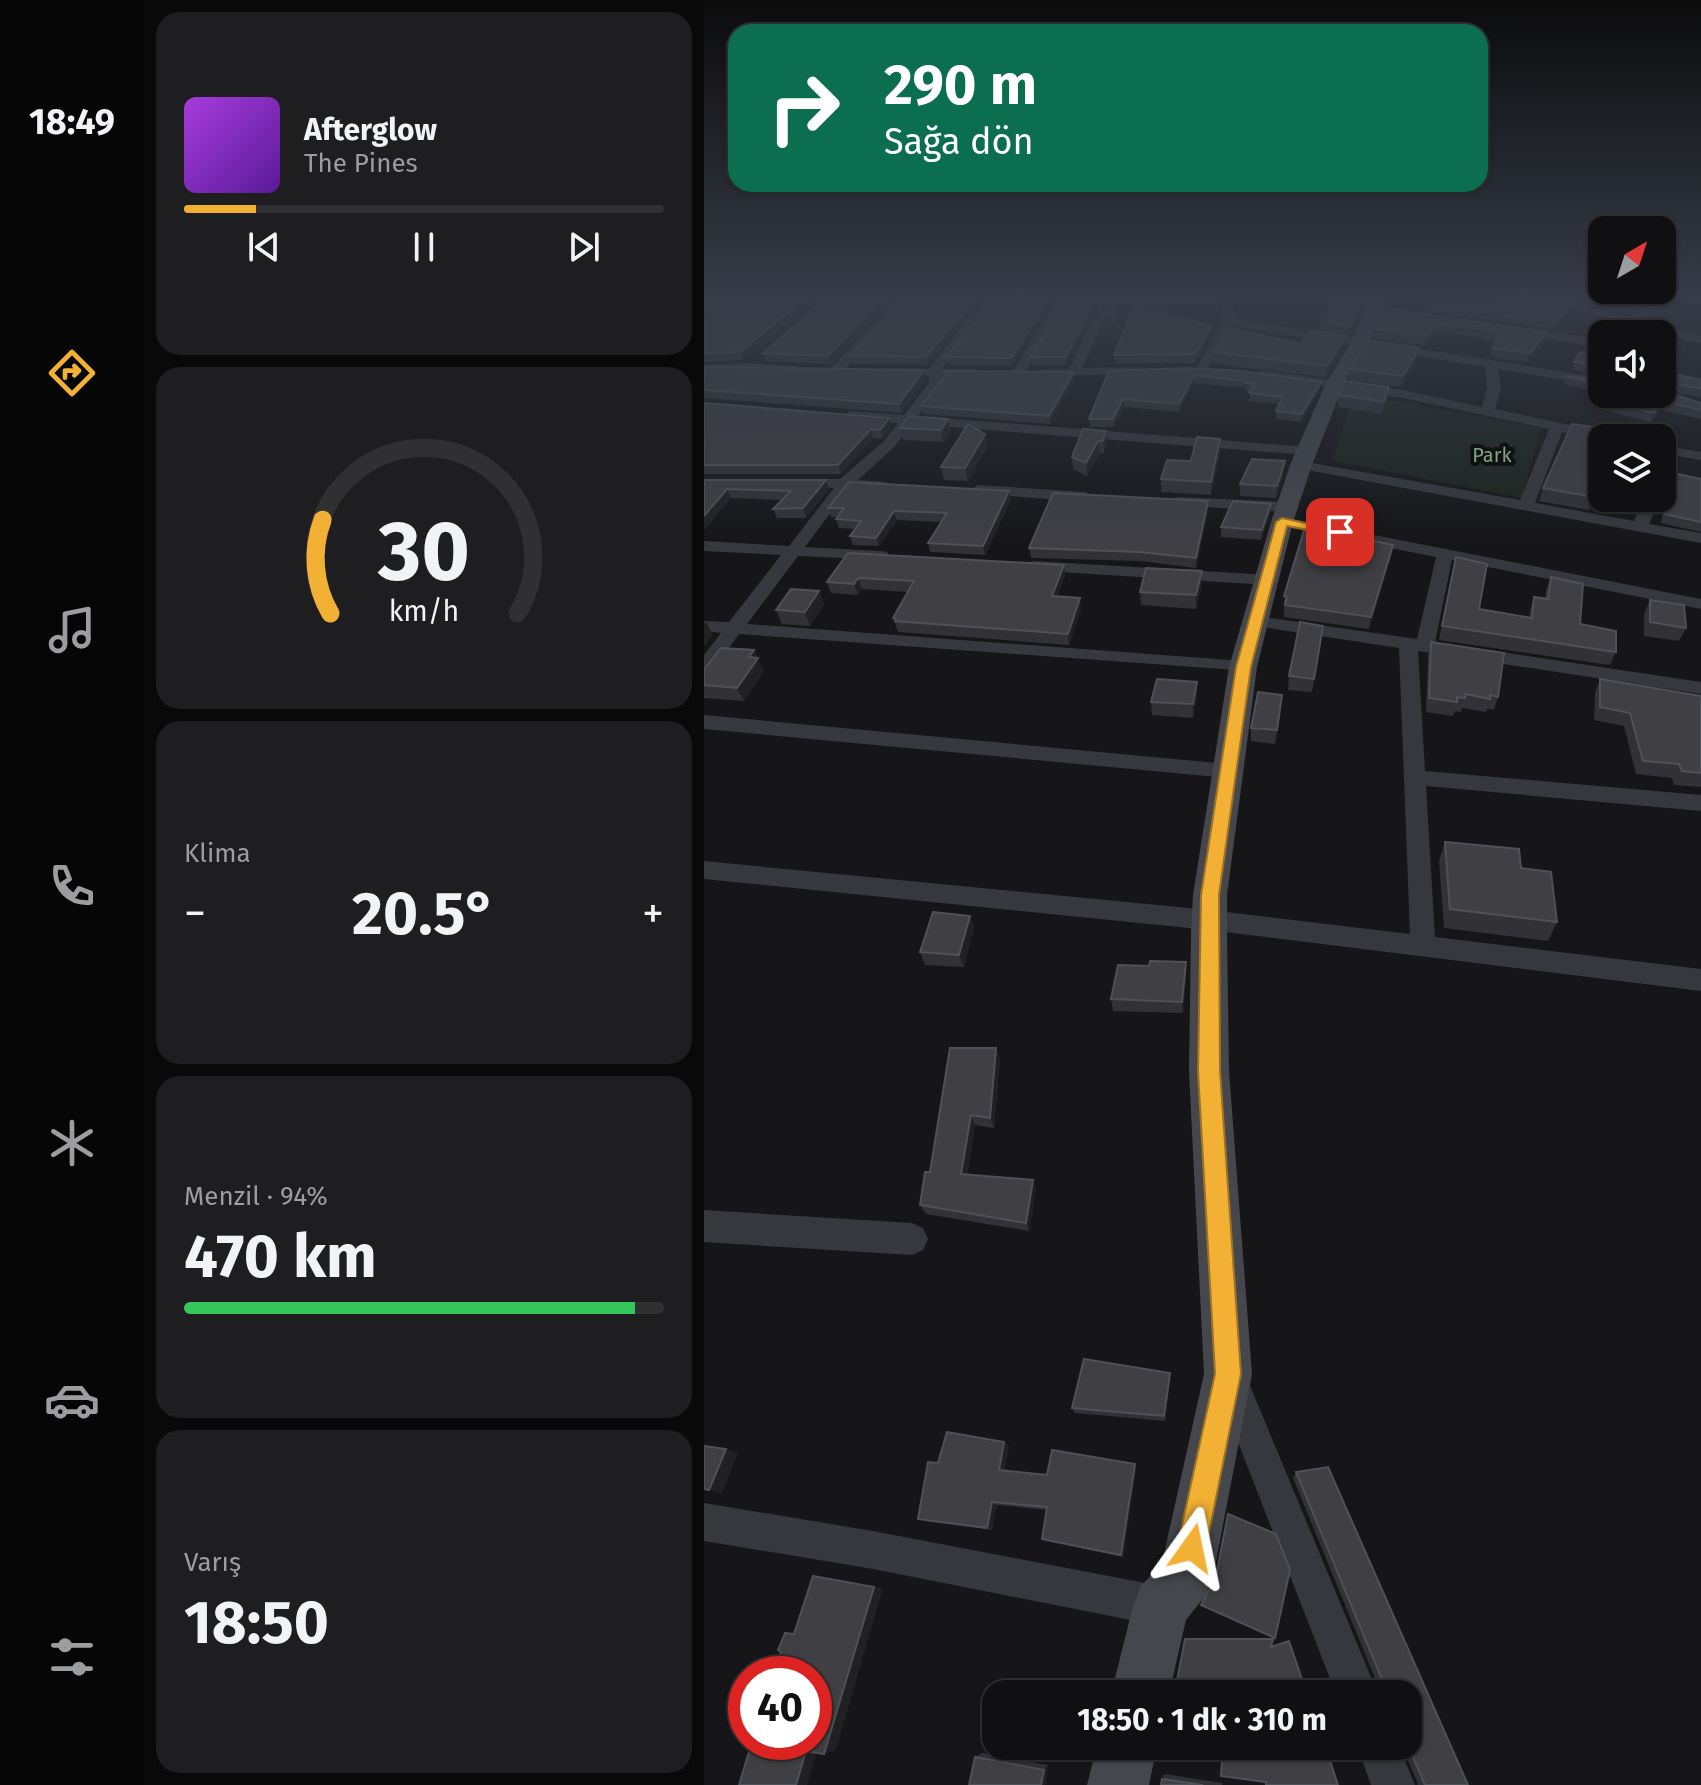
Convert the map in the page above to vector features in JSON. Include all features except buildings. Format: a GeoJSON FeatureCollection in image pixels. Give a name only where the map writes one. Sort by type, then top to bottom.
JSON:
{"type":"FeatureCollection","features":[{"type":"Feature","properties":{"kind":"street"},"geometry":{"type":"LineString","coordinates":[[704,668],[846,482],[889,444],[937,382],[936,379]]}},
{"type":"Feature","properties":{"kind":"street"},"geometry":{"type":"LineString","coordinates":[[1303,379],[1588,433]]}},
{"type":"Feature","properties":{"kind":"street"},"geometry":{"type":"LineString","coordinates":[[1143,1680],[1161,1606],[1186,1577],[1228,1374],[1209,1071],[1209,920],[1243,667],[1285,514],[1304,458],[1337,379]]}},
{"type":"Feature","properties":{"kind":"street"},"geometry":{"type":"LineString","coordinates":[[1488,412],[1493,379]]}},
{"type":"Feature","properties":{"kind":"street"},"geometry":{"type":"LineString","coordinates":[[834,414],[1304,458],[1701,538]]}},
{"type":"Feature","properties":{"kind":"street"},"geometry":{"type":"LineString","coordinates":[[1526,505],[1557,426]]}},
{"type":"Feature","properties":{"kind":"street"},"geometry":{"type":"LineString","coordinates":[[1676,452],[1701,456]]}},
{"type":"Feature","properties":{"kind":"street"},"geometry":{"type":"LineString","coordinates":[[771,482],[905,486]]}},
{"type":"Feature","properties":{"kind":"street"},"geometry":{"type":"LineString","coordinates":[[965,490],[1105,498]]}},
{"type":"Feature","properties":{"kind":"street"},"geometry":{"type":"LineString","coordinates":[[1168,501],[1285,514],[1445,552],[1701,604]]}},
{"type":"Feature","properties":{"kind":"street"},"geometry":{"type":"LineString","coordinates":[[1640,527],[1646,512]]}},
{"type":"Feature","properties":{"kind":"street"},"geometry":{"type":"LineString","coordinates":[[704,546],[906,558]]}},
{"type":"Feature","properties":{"kind":"street"},"geometry":{"type":"LineString","coordinates":[[1423,946],[1416,644],[1445,552]]}},
{"type":"Feature","properties":{"kind":"street"},"geometry":{"type":"LineString","coordinates":[[1016,565],[1269,580]]}},
{"type":"Feature","properties":{"kind":"street"},"geometry":{"type":"LineString","coordinates":[[1256,621],[1701,688]]}},
{"type":"Feature","properties":{"kind":"street"},"geometry":{"type":"LineString","coordinates":[[704,626],[1243,667]]}},
{"type":"Feature","properties":{"kind":"street"},"geometry":{"type":"LineString","coordinates":[[704,722],[1228,771]]}},
{"type":"Feature","properties":{"kind":"street"},"geometry":{"type":"LineString","coordinates":[[1417,778],[1701,803]]}},
{"type":"Feature","properties":{"kind":"street"},"geometry":{"type":"LineString","coordinates":[[704,870],[1209,920],[1701,980]]}},
{"type":"Feature","properties":{"kind":"street"},"geometry":{"type":"LineString","coordinates":[[704,1226],[912,1239]]}},
{"type":"Feature","properties":{"kind":"street"},"geometry":{"type":"LineString","coordinates":[[1228,1374],[1351,1680]]}},
{"type":"Feature","properties":{"kind":"street"},"geometry":{"type":"LineString","coordinates":[[704,1522],[873,1550],[1161,1606]]}},
{"type":"Feature","properties":{"kind":"street"},"geometry":{"type":"LineString","coordinates":[[1118,1785],[1124,1760]]}},
{"type":"Feature","properties":{"kind":"street"},"geometry":{"type":"LineString","coordinates":[[1383,1760],[1393,1785]]}},
{"type":"Feature","properties":{"kind":"green space","name":"Park"},"geometry":{"type":"Polygon","coordinates":[[[1355,393],[1541,428],[1522,498],[1332,461],[1355,393]]]}},
{"type":"Feature","properties":{"kind":"route"},"geometry":{"type":"LineString","coordinates":[[1192,1548],[1228,1374],[1209,1071],[1209,934],[1210,895],[1243,667],[1269,580],[1282,522],[1340,532]]}}]}
